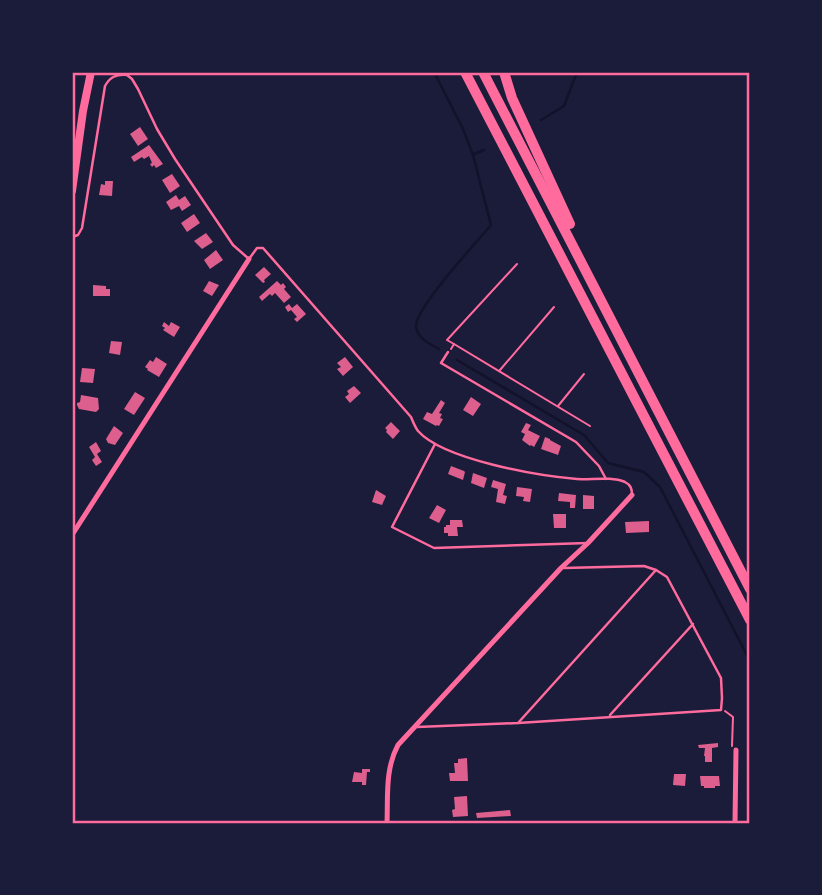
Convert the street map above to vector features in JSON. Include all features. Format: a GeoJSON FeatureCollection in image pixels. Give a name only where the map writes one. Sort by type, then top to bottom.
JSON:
{"type":"FeatureCollection","features":[{"type":"Feature","properties":{"kind":"highway"},"geometry":{"type":"LineString","coordinates":[[465,72],[750,620]]}},
{"type":"Feature","properties":{"kind":"highway"},"geometry":{"type":"LineString","coordinates":[[483,72],[750,589]]}},
{"type":"Feature","properties":{"kind":"highway"},"geometry":{"type":"LineString","coordinates":[[503,72],[635,367]]}},
{"type":"Feature","properties":{"kind":"main road"},"geometry":{"type":"LineString","coordinates":[[72,191],[91,72]]}},
{"type":"Feature","properties":{"kind":"street"},"geometry":{"type":"LineString","coordinates":[[72,535],[249,259]]}},
{"type":"Feature","properties":{"kind":"street"},"geometry":{"type":"LineString","coordinates":[[387,823],[388,771],[391,757],[398,745],[632,495]]}},
{"type":"Feature","properties":{"kind":"street"},"geometry":{"type":"LineString","coordinates":[[735,823],[736,750]]}},
{"type":"Feature","properties":{"kind":"lane"},"geometry":{"type":"LineString","coordinates":[[72,237],[78,235],[82,228],[105,86],[109,79],[127,75],[132,79],[157,129],[233,245],[249,259],[257,248],[262,248],[411,417],[419,432],[436,444],[513,470],[568,478],[626,482],[632,495]]}},
{"type":"Feature","properties":{"kind":"lane"},"geometry":{"type":"LineString","coordinates":[[449,352],[440,363],[576,442],[598,466],[606,480]]}},
{"type":"Feature","properties":{"kind":"lane"},"geometry":{"type":"LineString","coordinates":[[436,444],[392,527],[434,548],[587,543]]}},
{"type":"Feature","properties":{"kind":"lane"},"geometry":{"type":"LineString","coordinates":[[416,727],[721,710],[721,678],[667,577],[644,566],[561,568]]}},
{"type":"Feature","properties":{"kind":"lane"},"geometry":{"type":"LineString","coordinates":[[518,723],[656,570]]}},
{"type":"Feature","properties":{"kind":"lane"},"geometry":{"type":"LineString","coordinates":[[610,716],[693,624]]}},
{"type":"Feature","properties":{"kind":"path"},"geometry":{"type":"LineString","coordinates":[[517,264],[447,340],[590,426]]}},
{"type":"Feature","properties":{"kind":"path"},"geometry":{"type":"LineString","coordinates":[[499,370],[554,307]]}},
{"type":"Feature","properties":{"kind":"path"},"geometry":{"type":"LineString","coordinates":[[449,352],[454,345]]}},
{"type":"Feature","properties":{"kind":"path"},"geometry":{"type":"LineString","coordinates":[[558,406],[584,374]]}},
{"type":"Feature","properties":{"kind":"path"},"geometry":{"type":"LineString","coordinates":[[721,710],[728,711],[733,717],[732,740]]}},
{"type":"Feature","properties":{"kind":"building"},"geometry":{"type":"Polygon","coordinates":[[[140,127],[148,139],[138,146],[130,134],[140,127]]]}},
{"type":"Feature","properties":{"kind":"building"},"geometry":{"type":"Polygon","coordinates":[[[149,145],[163,164],[156,168],[150,164],[152,163],[149,156],[134,162],[131,157],[149,145]]]}},
{"type":"Feature","properties":{"kind":"building"},"geometry":{"type":"Polygon","coordinates":[[[172,174],[180,186],[170,193],[162,180],[172,174]]]}},
{"type":"Feature","properties":{"kind":"building"},"geometry":{"type":"Polygon","coordinates":[[[105,181],[113,181],[112,196],[99,195],[101,184],[105,185],[105,181]]]}},
{"type":"Feature","properties":{"kind":"building"},"geometry":{"type":"Polygon","coordinates":[[[176,195],[179,200],[185,196],[191,205],[182,211],[179,206],[171,210],[166,202],[176,195]]]}},
{"type":"Feature","properties":{"kind":"building"},"geometry":{"type":"Polygon","coordinates":[[[194,214],[200,223],[187,232],[181,223],[194,214]]]}},
{"type":"Feature","properties":{"kind":"building"},"geometry":{"type":"Polygon","coordinates":[[[206,233],[213,242],[202,249],[194,241],[206,233]]]}},
{"type":"Feature","properties":{"kind":"building"},"geometry":{"type":"Polygon","coordinates":[[[216,250],[223,260],[210,269],[204,260],[216,250]]]}},
{"type":"Feature","properties":{"kind":"building"},"geometry":{"type":"Polygon","coordinates":[[[264,267],[271,274],[263,283],[255,275],[264,267]]]}},
{"type":"Feature","properties":{"kind":"building"},"geometry":{"type":"Polygon","coordinates":[[[209,281],[219,285],[212,296],[203,291],[209,281]]]}},
{"type":"Feature","properties":{"kind":"building"},"geometry":{"type":"Polygon","coordinates":[[[277,281],[281,285],[283,283],[286,287],[284,289],[291,297],[284,303],[275,293],[262,301],[259,297],[277,281]]]}},
{"type":"Feature","properties":{"kind":"building"},"geometry":{"type":"Polygon","coordinates":[[[93,285],[106,286],[106,289],[110,289],[110,296],[93,296],[93,285]]]}},
{"type":"Feature","properties":{"kind":"building"},"geometry":{"type":"Polygon","coordinates":[[[289,304],[292,308],[297,304],[306,314],[297,322],[294,319],[297,317],[285,307],[289,304]]]}},
{"type":"Feature","properties":{"kind":"building"},"geometry":{"type":"Polygon","coordinates":[[[164,322],[169,326],[171,322],[180,327],[174,337],[163,330],[164,322]]]}},
{"type":"Feature","properties":{"kind":"building"},"geometry":{"type":"Polygon","coordinates":[[[111,341],[122,342],[120,355],[109,353],[111,341]]]}},
{"type":"Feature","properties":{"kind":"building"},"geometry":{"type":"Polygon","coordinates":[[[156,357],[167,364],[159,377],[145,367],[156,357]]]}},
{"type":"Feature","properties":{"kind":"building"},"geometry":{"type":"Polygon","coordinates":[[[345,357],[353,367],[343,376],[337,369],[341,367],[337,363],[345,357]]]}},
{"type":"Feature","properties":{"kind":"building"},"geometry":{"type":"Polygon","coordinates":[[[82,368],[95,369],[93,383],[80,382],[82,368]]]}},
{"type":"Feature","properties":{"kind":"building"},"geometry":{"type":"Polygon","coordinates":[[[354,386],[361,393],[350,403],[345,397],[349,394],[347,391],[354,386]]]}},
{"type":"Feature","properties":{"kind":"building"},"geometry":{"type":"Polygon","coordinates":[[[135,392],[145,398],[134,415],[124,409],[135,392]]]}},
{"type":"Feature","properties":{"kind":"building"},"geometry":{"type":"Polygon","coordinates":[[[81,395],[98,398],[99,409],[96,412],[79,409],[77,403],[80,402],[81,395]]]}},
{"type":"Feature","properties":{"kind":"building"},"geometry":{"type":"Polygon","coordinates":[[[471,397],[481,404],[473,416],[463,410],[471,397]]]}},
{"type":"Feature","properties":{"kind":"building"},"geometry":{"type":"Polygon","coordinates":[[[441,400],[445,403],[439,413],[443,419],[439,426],[436,426],[423,419],[427,412],[432,414],[441,400]]]}},
{"type":"Feature","properties":{"kind":"building"},"geometry":{"type":"Polygon","coordinates":[[[391,422],[400,431],[393,439],[385,428],[391,422]]]}},
{"type":"Feature","properties":{"kind":"building"},"geometry":{"type":"Polygon","coordinates":[[[526,423],[531,425],[528,430],[540,436],[534,447],[522,440],[525,434],[521,432],[526,423]]]}},
{"type":"Feature","properties":{"kind":"building"},"geometry":{"type":"Polygon","coordinates":[[[114,426],[123,433],[115,445],[108,443],[106,439],[114,426]]]}},
{"type":"Feature","properties":{"kind":"building"},"geometry":{"type":"Polygon","coordinates":[[[545,437],[561,446],[558,455],[541,449],[545,437]]]}},
{"type":"Feature","properties":{"kind":"building"},"geometry":{"type":"Polygon","coordinates":[[[96,442],[101,451],[97,454],[102,462],[96,466],[92,460],[95,457],[89,447],[96,442]]]}},
{"type":"Feature","properties":{"kind":"building"},"geometry":{"type":"Polygon","coordinates":[[[451,466],[465,472],[463,480],[448,474],[451,466]]]}},
{"type":"Feature","properties":{"kind":"building"},"geometry":{"type":"Polygon","coordinates":[[[473,473],[487,478],[484,488],[471,483],[473,473]]]}},
{"type":"Feature","properties":{"kind":"building"},"geometry":{"type":"Polygon","coordinates":[[[493,480],[506,484],[503,495],[507,496],[505,504],[496,502],[498,489],[491,487],[493,480]]]}},
{"type":"Feature","properties":{"kind":"building"},"geometry":{"type":"Polygon","coordinates":[[[517,487],[532,489],[530,502],[523,501],[524,497],[516,496],[517,487]]]}},
{"type":"Feature","properties":{"kind":"building"},"geometry":{"type":"Polygon","coordinates":[[[376,490],[386,496],[382,505],[372,502],[376,490]]]}},
{"type":"Feature","properties":{"kind":"building"},"geometry":{"type":"Polygon","coordinates":[[[559,493],[576,495],[575,508],[570,508],[570,502],[558,501],[559,493]]]}},
{"type":"Feature","properties":{"kind":"building"},"geometry":{"type":"Polygon","coordinates":[[[583,495],[594,496],[594,509],[583,509],[583,495]]]}},
{"type":"Feature","properties":{"kind":"building"},"geometry":{"type":"Polygon","coordinates":[[[437,505],[446,510],[439,523],[429,518],[437,505]]]}},
{"type":"Feature","properties":{"kind":"building"},"geometry":{"type":"Polygon","coordinates":[[[553,514],[566,514],[566,528],[554,528],[553,514]]]}},
{"type":"Feature","properties":{"kind":"building"},"geometry":{"type":"Polygon","coordinates":[[[450,520],[462,520],[463,527],[457,527],[458,536],[444,533],[444,527],[450,525],[450,520]]]}},
{"type":"Feature","properties":{"kind":"building"},"geometry":{"type":"Polygon","coordinates":[[[649,521],[649,532],[626,533],[625,522],[649,521]]]}},
{"type":"Feature","properties":{"kind":"building"},"geometry":{"type":"Polygon","coordinates":[[[718,743],[718,747],[712,748],[712,762],[705,762],[705,748],[699,748],[698,745],[718,743]]]}},
{"type":"Feature","properties":{"kind":"building"},"geometry":{"type":"Polygon","coordinates":[[[467,758],[468,781],[450,781],[449,773],[455,773],[454,763],[458,763],[458,759],[467,758]]]}},
{"type":"Feature","properties":{"kind":"building"},"geometry":{"type":"Polygon","coordinates":[[[362,769],[370,769],[370,772],[367,772],[366,785],[352,782],[354,772],[362,773],[362,769]]]}},
{"type":"Feature","properties":{"kind":"building"},"geometry":{"type":"Polygon","coordinates":[[[674,774],[686,774],[685,786],[673,785],[674,774]]]}},
{"type":"Feature","properties":{"kind":"building"},"geometry":{"type":"Polygon","coordinates":[[[700,776],[719,776],[720,786],[704,788],[701,786],[700,776]]]}},
{"type":"Feature","properties":{"kind":"building"},"geometry":{"type":"Polygon","coordinates":[[[467,796],[468,816],[453,817],[454,797],[467,796]]]}},
{"type":"Feature","properties":{"kind":"building"},"geometry":{"type":"Polygon","coordinates":[[[510,810],[511,816],[477,818],[476,813],[510,810]]]}},
{"type":"Feature","properties":{"kind":"waterway"},"geometry":{"type":"LineString","coordinates":[[434,72],[473,155],[491,225],[435,291],[418,318],[416,327],[419,335],[439,349]]}},
{"type":"Feature","properties":{"kind":"waterway"},"geometry":{"type":"LineString","coordinates":[[541,120],[564,106],[577,72]]}},
{"type":"Feature","properties":{"kind":"waterway"},"geometry":{"type":"LineString","coordinates":[[474,154],[484,150]]}},
{"type":"Feature","properties":{"kind":"waterway"},"geometry":{"type":"LineString","coordinates":[[457,360],[584,435],[608,463],[644,472],[660,487],[750,661]]}}]}
